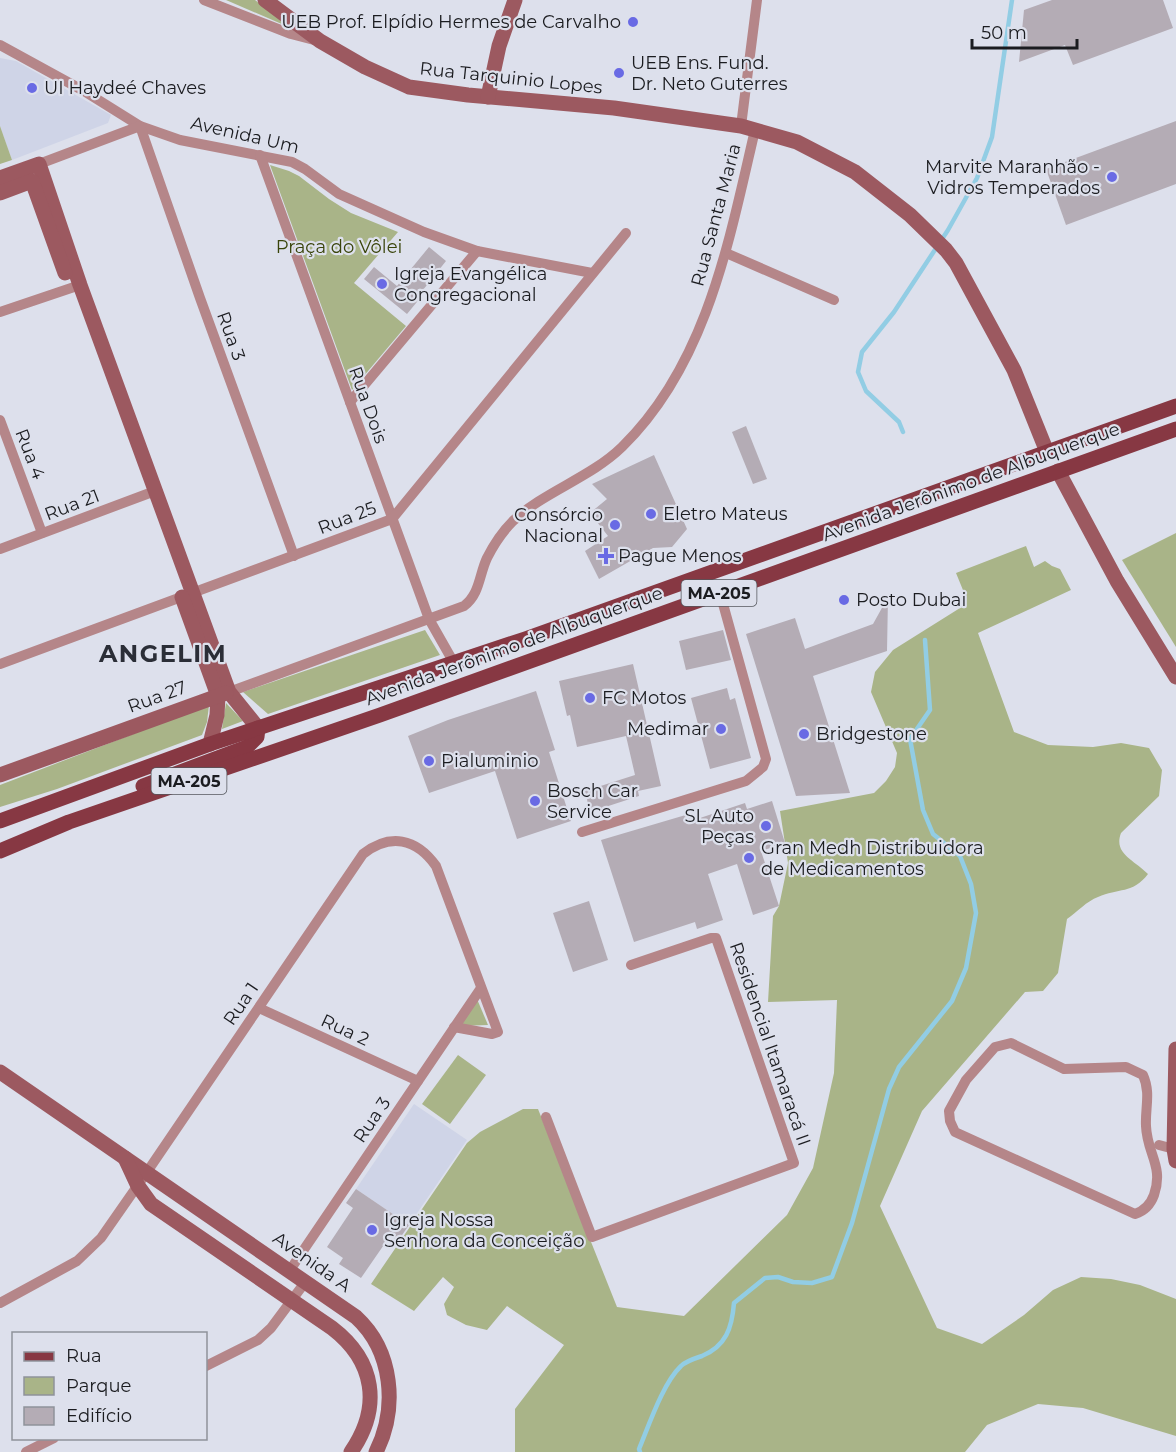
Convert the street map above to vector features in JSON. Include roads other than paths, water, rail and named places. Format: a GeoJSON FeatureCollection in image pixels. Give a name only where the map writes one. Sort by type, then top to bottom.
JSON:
{"type":"FeatureCollection","features":[{"type":"Feature","properties":{"kind":"main road","name":"Avenida Jerônimo de Albuquerque"},"geometry":{"type":"LineString","coordinates":[[0,821],[210,744],[454,663],[1176,406]]}},
{"type":"Feature","properties":{"kind":"main road","name":"Avenida Jerônimo de Albuquerque"},"geometry":{"type":"LineString","coordinates":[[0,851],[69,822],[369,719],[1176,429]]}},
{"type":"Feature","properties":{"kind":"main road"},"geometry":{"type":"LineString","coordinates":[[69,822],[106,801],[247,747],[258,737],[258,728]]}},
{"type":"Feature","properties":{"kind":"street","name":"Rua Tarquinio Lopes"},"geometry":{"type":"LineString","coordinates":[[204,0],[291,34],[320,41]]}},
{"type":"Feature","properties":{"kind":"street","name":"Rua Tarquinio Lopes"},"geometry":{"type":"LineString","coordinates":[[265,0],[320,41],[365,67],[409,87],[488,97],[614,108],[748,128],[797,142],[855,172],[933,236],[961,271],[1014,370],[1047,452]]}},
{"type":"Feature","properties":{"kind":"street"},"geometry":{"type":"LineString","coordinates":[[488,97],[499,46],[514,0]]}},
{"type":"Feature","properties":{"kind":"street","name":"Rua Santa Maria"},"geometry":{"type":"LineString","coordinates":[[429,619],[464,606],[474,597],[488,556],[512,522],[621,448],[652,412],[678,373],[703,321],[726,254],[748,128],[757,0]]}},
{"type":"Feature","properties":{"kind":"street","name":"Avenida Um"},"geometry":{"type":"LineString","coordinates":[[0,45],[84,91],[140,126],[180,141],[260,154],[292,162],[339,194],[424,232],[477,251],[592,273]]}},
{"type":"Feature","properties":{"kind":"street"},"geometry":{"type":"LineString","coordinates":[[0,178],[140,126]]}},
{"type":"Feature","properties":{"kind":"street","name":"Rua 3"},"geometry":{"type":"LineString","coordinates":[[140,126],[294,556]]}},
{"type":"Feature","properties":{"kind":"street","name":"Rua Dois"},"geometry":{"type":"LineString","coordinates":[[260,154],[429,619],[454,663]]}},
{"type":"Feature","properties":{"kind":"street"},"geometry":{"type":"LineString","coordinates":[[39,164],[32,181],[75,286],[224,694],[258,728]]}},
{"type":"Feature","properties":{"kind":"street"},"geometry":{"type":"LineString","coordinates":[[39,164],[75,286]]}},
{"type":"Feature","properties":{"kind":"street"},"geometry":{"type":"LineString","coordinates":[[0,193],[32,181]]}},
{"type":"Feature","properties":{"kind":"street","name":"Rua 25"},"geometry":{"type":"LineString","coordinates":[[0,664],[392,519],[626,232]]}},
{"type":"Feature","properties":{"kind":"street"},"geometry":{"type":"LineString","coordinates":[[350,402],[477,251]]}},
{"type":"Feature","properties":{"kind":"street"},"geometry":{"type":"LineString","coordinates":[[726,254],[834,300]]}},
{"type":"Feature","properties":{"kind":"street"},"geometry":{"type":"LineString","coordinates":[[0,312],[75,286]]}},
{"type":"Feature","properties":{"kind":"street","name":"Rua 4"},"geometry":{"type":"LineString","coordinates":[[0,420],[42,533]]}},
{"type":"Feature","properties":{"kind":"street"},"geometry":{"type":"LineString","coordinates":[[1058,471],[1118,581],[1176,677]]}},
{"type":"Feature","properties":{"kind":"street","name":"Rua 21"},"geometry":{"type":"LineString","coordinates":[[0,549],[150,493]]}},
{"type":"Feature","properties":{"kind":"street"},"geometry":{"type":"LineString","coordinates":[[582,832],[746,781],[763,767],[766,759],[720,593]]}},
{"type":"Feature","properties":{"kind":"street","name":"Rua 27"},"geometry":{"type":"LineString","coordinates":[[0,775],[429,619]]}},
{"type":"Feature","properties":{"kind":"street"},"geometry":{"type":"LineString","coordinates":[[210,744],[224,694]]}},
{"type":"Feature","properties":{"kind":"street","name":"Rua 1"},"geometry":{"type":"LineString","coordinates":[[0,1304],[68,1267],[86,1254],[101,1238],[363,854],[380,843],[399,841],[416,847],[432,859],[481,988]]}},
{"type":"Feature","properties":{"kind":"street","name":"Residencial Itamaracá II"},"geometry":{"type":"LineString","coordinates":[[546,1117],[592,1237],[794,1163],[716,938],[631,965]]}},
{"type":"Feature","properties":{"kind":"street"},"geometry":{"type":"LineString","coordinates":[[454,1028],[492,1034],[498,1032],[481,988]]}},
{"type":"Feature","properties":{"kind":"street","name":"Rua 3"},"geometry":{"type":"LineString","coordinates":[[290,1270],[481,988]]}},
{"type":"Feature","properties":{"kind":"street","name":"Rua 2"},"geometry":{"type":"LineString","coordinates":[[259,1008],[418,1081]]}},
{"type":"Feature","properties":{"kind":"street"},"geometry":{"type":"LineString","coordinates":[[1011,1043],[1064,1069],[1126,1067],[1143,1076],[1149,1087],[1146,1128],[1157,1166],[1158,1182],[1152,1200],[1144,1211],[1135,1214],[955,1132],[950,1121],[950,1111],[966,1080],[995,1047],[1011,1043]]}},
{"type":"Feature","properties":{"kind":"street"},"geometry":{"type":"LineString","coordinates":[[1175,1155],[1176,1050]]}},
{"type":"Feature","properties":{"kind":"street","name":"Avenida A"},"geometry":{"type":"LineString","coordinates":[[0,1071],[306,1281],[367,1326],[384,1361],[389,1385],[386,1424],[376,1452]]}},
{"type":"Feature","properties":{"kind":"street"},"geometry":{"type":"LineString","coordinates":[[1159,1145],[1175,1155]]}},
{"type":"Feature","properties":{"kind":"street"},"geometry":{"type":"LineString","coordinates":[[125,1158],[138,1186],[151,1204],[345,1338],[360,1357],[370,1385],[368,1418],[358,1443],[351,1452]]}},
{"type":"Feature","properties":{"kind":"street"},"geometry":{"type":"LineString","coordinates":[[207,1366],[258,1340],[271,1328],[306,1281]]}},
{"type":"Feature","properties":{"kind":"street"},"geometry":{"type":"LineString","coordinates":[[26,1452],[50,1440]]}},
{"type":"Feature","properties":{"kind":"waterway"},"geometry":{"type":"LineString","coordinates":[[903,432],[899,422],[866,391],[858,372],[862,352],[894,312],[948,230],[977,178],[992,137],[1012,0]]}},
{"type":"Feature","properties":{"kind":"waterway"},"geometry":{"type":"LineString","coordinates":[[640,1452],[639,1449],[662,1393],[674,1373],[683,1364],[717,1347],[729,1328],[734,1303],[765,1278],[778,1277],[793,1282],[812,1283],[832,1277],[852,1223],[889,1089],[899,1067],[952,1001],[966,968],[976,913],[971,884],[960,856],[933,834],[923,810],[910,739],[930,710],[925,640]]}},
{"type":"Feature","properties":{"kind":"place","name":"UEB Prof. Elpídio Hermes de Carvalho"},"geometry":{"type":"Point","coordinates":[633,22]}},
{"type":"Feature","properties":{"kind":"place","name":"UEB Ens. Fund. Dr. Neto Guterres"},"geometry":{"type":"Point","coordinates":[619,73]}},
{"type":"Feature","properties":{"kind":"place","name":"UI Haydeé Chaves"},"geometry":{"type":"Point","coordinates":[32,88]}},
{"type":"Feature","properties":{"kind":"place","name":"Marvite Maranhão - Vidros Temperados"},"geometry":{"type":"Point","coordinates":[1112,177]}},
{"type":"Feature","properties":{"kind":"place","name":"Igreja Evangélica Congregacional"},"geometry":{"type":"Point","coordinates":[382,284]}},
{"type":"Feature","properties":{"kind":"place","name":"Eletro Mateus"},"geometry":{"type":"Point","coordinates":[651,514]}},
{"type":"Feature","properties":{"kind":"place","name":"Consórcio Nacional"},"geometry":{"type":"Point","coordinates":[615,525]}},
{"type":"Feature","properties":{"kind":"place","name":"Pague Menos"},"geometry":{"type":"Point","coordinates":[606,556]}},
{"type":"Feature","properties":{"kind":"place","name":"Posto Dubai"},"geometry":{"type":"Point","coordinates":[844,600]}},
{"type":"Feature","properties":{"kind":"place","name":"FC Motos"},"geometry":{"type":"Point","coordinates":[590,698]}},
{"type":"Feature","properties":{"kind":"place","name":"Medimar"},"geometry":{"type":"Point","coordinates":[721,729]}},
{"type":"Feature","properties":{"kind":"place","name":"Bridgestone"},"geometry":{"type":"Point","coordinates":[804,734]}},
{"type":"Feature","properties":{"kind":"place","name":"Pialuminio"},"geometry":{"type":"Point","coordinates":[429,761]}},
{"type":"Feature","properties":{"kind":"place","name":"Bosch Car Service"},"geometry":{"type":"Point","coordinates":[535,801]}},
{"type":"Feature","properties":{"kind":"place","name":"SL Auto Peças"},"geometry":{"type":"Point","coordinates":[766,826]}},
{"type":"Feature","properties":{"kind":"place","name":"Gran Medh Distribuidora de Medicamentos"},"geometry":{"type":"Point","coordinates":[749,858]}},
{"type":"Feature","properties":{"kind":"place","name":"Igreja Nossa Senhora da Conceição"},"geometry":{"type":"Point","coordinates":[372,1230]}},
{"type":"Feature","properties":{"kind":"district","name":"ANGELIM"},"geometry":{"type":"Point","coordinates":[163,654]}},
{"type":"Feature","properties":{"kind":"park label","name":"Praça do Vôlei"},"geometry":{"type":"Point","coordinates":[339,247]}}]}
